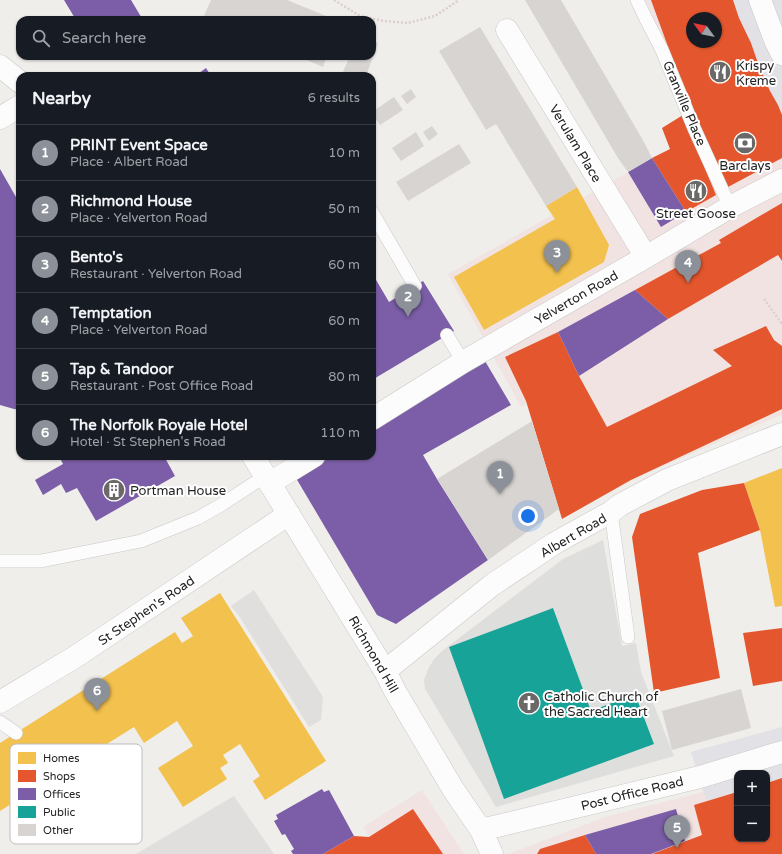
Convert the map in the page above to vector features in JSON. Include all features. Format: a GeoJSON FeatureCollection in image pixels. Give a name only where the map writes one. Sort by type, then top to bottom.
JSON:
{"type":"FeatureCollection","features":[{"type":"Feature","properties":{"kind":"street"},"geometry":{"type":"LineString","coordinates":[[760,0],[775,40],[782,54]]}},
{"type":"Feature","properties":{"kind":"street","name":"Verulam Place"},"geometry":{"type":"LineString","coordinates":[[507,30],[646,257]]}},
{"type":"Feature","properties":{"kind":"street"},"geometry":{"type":"LineString","coordinates":[[0,66],[16,79]]}},
{"type":"Feature","properties":{"kind":"street"},"geometry":{"type":"LineString","coordinates":[[0,118],[16,108]]}},
{"type":"Feature","properties":{"kind":"street","name":"Yelverton Road"},"geometry":{"type":"LineString","coordinates":[[376,416],[463,362],[730,207],[782,180]]}},
{"type":"Feature","properties":{"kind":"street","name":"Albert Road"},"geometry":{"type":"LineString","coordinates":[[385,671],[492,585],[555,544],[611,512],[620,505],[667,480],[782,434]]}},
{"type":"Feature","properties":{"kind":"street","name":"Richmond Hill"},"geometry":{"type":"LineString","coordinates":[[255,460],[385,671],[395,691],[453,789],[480,830],[492,854]]}},
{"type":"Feature","properties":{"kind":"street"},"geometry":{"type":"LineString","coordinates":[[267,480],[306,460]]}},
{"type":"Feature","properties":{"kind":"street","name":"St Stephen's Road"},"geometry":{"type":"LineString","coordinates":[[0,702],[75,657],[289,514]]}},
{"type":"Feature","properties":{"kind":"street","name":"Post Office Road"},"geometry":{"type":"LineString","coordinates":[[480,830],[700,777],[782,752]]}},
{"type":"Feature","properties":{"kind":"lane","name":"Granville Place"},"geometry":{"type":"LineString","coordinates":[[637,0],[662,50],[694,128],[730,207]]}},
{"type":"Feature","properties":{"kind":"lane"},"geometry":{"type":"LineString","coordinates":[[376,219],[415,286]]}},
{"type":"Feature","properties":{"kind":"lane"},"geometry":{"type":"LineString","coordinates":[[447,335],[463,362]]}},
{"type":"Feature","properties":{"kind":"lane"},"geometry":{"type":"LineString","coordinates":[[0,561],[42,560],[141,540],[198,518],[267,480]]}},
{"type":"Feature","properties":{"kind":"lane"},"geometry":{"type":"LineString","coordinates":[[611,512],[628,637]]}},
{"type":"Feature","properties":{"kind":"lane"},"geometry":{"type":"LineString","coordinates":[[0,722],[16,733]]}},
{"type":"Feature","properties":{"kind":"path"},"geometry":{"type":"LineString","coordinates":[[334,0],[360,16]]}},
{"type":"Feature","properties":{"kind":"path"},"geometry":{"type":"LineString","coordinates":[[376,19],[408,23],[435,16],[459,0]]}},
{"type":"Feature","properties":{"kind":"path"},"geometry":{"type":"LineString","coordinates":[[764,298],[782,324]]}},
{"type":"Feature","properties":{"kind":"shaded area"},"geometry":{"type":"Polygon","coordinates":[[[646,0],[782,0],[782,417],[781,415],[631,480],[607,427],[579,376],[521,407],[448,274],[623,175],[701,135],[646,0]]]}},
{"type":"Feature","properties":{"kind":"shaded area"},"geometry":{"type":"Polygon","coordinates":[[[733,0],[782,0],[782,117],[759,66],[733,0]]]}},
{"type":"Feature","properties":{"kind":"shaded area","name":"Catholic Church of the Sacred Heart"},"geometry":{"type":"Polygon","coordinates":[[[603,540],[622,646],[636,643],[641,672],[674,756],[496,807],[425,689],[424,680],[428,669],[434,659],[442,651],[563,559],[603,540]]]}},
{"type":"Feature","properties":{"kind":"shaded area"},"geometry":{"type":"Polygon","coordinates":[[[254,590],[323,697],[321,720],[309,727],[239,616],[231,606],[254,590]]]}},
{"type":"Feature","properties":{"kind":"shaded area"},"geometry":{"type":"Polygon","coordinates":[[[782,727],[782,778],[770,782],[770,770],[734,770],[734,793],[706,801],[700,777],[691,752],[782,727]]]}},
{"type":"Feature","properties":{"kind":"shaded area"},"geometry":{"type":"Polygon","coordinates":[[[782,728],[782,854],[508,854],[608,816],[703,792],[691,752],[782,728]]]}},
{"type":"Feature","properties":{"kind":"shaded area"},"geometry":{"type":"Polygon","coordinates":[[[422,790],[464,854],[380,854],[363,827],[422,790]]]}},
{"type":"Feature","properties":{"kind":"shaded area"},"geometry":{"type":"Polygon","coordinates":[[[234,796],[274,854],[136,854],[234,796]]]}},
{"type":"Feature","properties":{"kind":"building: Homes"},"geometry":{"type":"Polygon","coordinates":[[[577,187],[609,245],[604,262],[484,330],[454,277],[555,219],[546,206],[577,187]]]}},
{"type":"Feature","properties":{"kind":"building: Homes"},"geometry":{"type":"Polygon","coordinates":[[[782,468],[782,606],[775,607],[760,530],[744,483],[782,468]]]}},
{"type":"Feature","properties":{"kind":"building: Homes"},"geometry":{"type":"Polygon","coordinates":[[[220,593],[326,761],[265,800],[253,781],[260,776],[240,744],[223,755],[228,763],[220,768],[227,779],[183,807],[158,768],[193,746],[177,721],[144,743],[134,727],[107,744],[10,744],[10,805],[0,811],[0,743],[175,632],[182,643],[193,636],[181,618],[220,593]]]}},
{"type":"Feature","properties":{"kind":"building: Shops"},"geometry":{"type":"Polygon","coordinates":[[[651,0],[733,0],[759,66],[782,115],[782,158],[728,187],[701,129],[691,102],[679,77],[651,0]]]}},
{"type":"Feature","properties":{"kind":"building: Shops"},"geometry":{"type":"Polygon","coordinates":[[[683,115],[716,195],[686,212],[652,158],[670,149],[662,128],[683,115]]]}},
{"type":"Feature","properties":{"kind":"building: Shops"},"geometry":{"type":"Polygon","coordinates":[[[782,203],[782,261],[778,255],[668,319],[635,290],[721,243],[719,240],[782,203]]]}},
{"type":"Feature","properties":{"kind":"building: Shops"},"geometry":{"type":"Polygon","coordinates":[[[766,326],[774,340],[782,346],[782,409],[631,480],[562,519],[526,401],[505,357],[558,332],[579,376],[607,427],[732,366],[713,350],[766,326]]]}},
{"type":"Feature","properties":{"kind":"building: Shops"},"geometry":{"type":"Polygon","coordinates":[[[744,483],[760,530],[698,553],[720,678],[654,693],[632,537],[640,514],[702,490],[744,483]]]}},
{"type":"Feature","properties":{"kind":"building: Shops"},"geometry":{"type":"Polygon","coordinates":[[[782,628],[782,681],[753,686],[743,633],[782,628]]]}},
{"type":"Feature","properties":{"kind":"building: Shops"},"geometry":{"type":"Polygon","coordinates":[[[782,778],[782,854],[652,854],[702,835],[694,805],[734,793],[734,842],[770,842],[770,782],[782,778]]]}},
{"type":"Feature","properties":{"kind":"building: Shops"},"geometry":{"type":"Polygon","coordinates":[[[413,809],[443,854],[323,854],[354,836],[369,837],[413,809]]]}},
{"type":"Feature","properties":{"kind":"building: Shops"},"geometry":{"type":"Polygon","coordinates":[[[585,835],[596,854],[537,854],[540,849],[585,835]]]}},
{"type":"Feature","properties":{"kind":"building: Offices"},"geometry":{"type":"Polygon","coordinates":[[[64,0],[131,0],[141,16],[74,16],[64,0]]]}},
{"type":"Feature","properties":{"kind":"building: Offices"},"geometry":{"type":"Polygon","coordinates":[[[206,68],[208,72],[200,72],[206,68]]]}},
{"type":"Feature","properties":{"kind":"building: Offices"},"geometry":{"type":"Polygon","coordinates":[[[652,158],[686,212],[661,227],[628,172],[652,158]]]}},
{"type":"Feature","properties":{"kind":"building: Offices"},"geometry":{"type":"Polygon","coordinates":[[[0,169],[16,197],[16,409],[0,405],[0,169]]]}},
{"type":"Feature","properties":{"kind":"building: Offices"},"geometry":{"type":"Polygon","coordinates":[[[376,280],[389,302],[423,281],[454,331],[376,378],[376,280]]]}},
{"type":"Feature","properties":{"kind":"building: Offices"},"geometry":{"type":"Polygon","coordinates":[[[635,290],[668,319],[579,376],[558,332],[635,290]]]}},
{"type":"Feature","properties":{"kind":"building: Offices"},"geometry":{"type":"Polygon","coordinates":[[[485,361],[511,405],[423,455],[488,560],[396,624],[377,615],[296,478],[325,460],[376,460],[376,429],[485,361]]]}},
{"type":"Feature","properties":{"kind":"building: Offices","name":"Portman House"},"geometry":{"type":"Polygon","coordinates":[[[61,460],[166,460],[175,476],[96,521],[77,488],[66,493],[61,484],[43,495],[35,480],[63,464],[61,460]]]}},
{"type":"Feature","properties":{"kind":"building: Offices"},"geometry":{"type":"Polygon","coordinates":[[[322,789],[324,792],[329,790],[354,836],[323,854],[293,854],[291,851],[294,849],[285,834],[282,835],[274,821],[278,819],[276,815],[322,789]]]}},
{"type":"Feature","properties":{"kind":"building: Offices"},"geometry":{"type":"Polygon","coordinates":[[[676,809],[685,841],[651,854],[596,854],[585,835],[676,809]]]}},
{"type":"Feature","properties":{"kind":"building: Public","name":"Catholic Church of the Sacred Heart"},"geometry":{"type":"Polygon","coordinates":[[[553,608],[591,711],[635,694],[654,744],[504,799],[449,647],[553,608]]]}},
{"type":"Feature","properties":{"kind":"building: Other"},"geometry":{"type":"Polygon","coordinates":[[[211,0],[287,0],[326,16],[204,16],[211,0]]]}},
{"type":"Feature","properties":{"kind":"building: Other"},"geometry":{"type":"Polygon","coordinates":[[[525,0],[561,0],[652,158],[628,172],[618,158],[525,0]]]}},
{"type":"Feature","properties":{"kind":"building: Other"},"geometry":{"type":"Polygon","coordinates":[[[480,27],[577,187],[546,206],[496,124],[486,130],[439,51],[480,27]]]}},
{"type":"Feature","properties":{"kind":"building: Other"},"geometry":{"type":"Polygon","coordinates":[[[306,60],[326,60],[323,67],[306,60]]]}},
{"type":"Feature","properties":{"kind":"building: Other"},"geometry":{"type":"Polygon","coordinates":[[[348,60],[372,60],[367,72],[343,72],[348,60]]]}},
{"type":"Feature","properties":{"kind":"building: Other"},"geometry":{"type":"Polygon","coordinates":[[[411,89],[416,97],[407,104],[401,96],[411,89]]]}},
{"type":"Feature","properties":{"kind":"building: Other"},"geometry":{"type":"Polygon","coordinates":[[[394,97],[403,110],[380,125],[376,119],[376,109],[394,97]]]}},
{"type":"Feature","properties":{"kind":"building: Other"},"geometry":{"type":"Polygon","coordinates":[[[432,126],[438,134],[429,141],[423,132],[432,126]]]}},
{"type":"Feature","properties":{"kind":"building: Other"},"geometry":{"type":"Polygon","coordinates":[[[416,132],[424,146],[401,161],[392,148],[416,132]]]}},
{"type":"Feature","properties":{"kind":"building: Other"},"geometry":{"type":"Polygon","coordinates":[[[459,144],[471,163],[408,201],[396,182],[459,144]]]}},
{"type":"Feature","properties":{"kind":"building: Other"},"geometry":{"type":"Polygon","coordinates":[[[532,421],[559,509],[488,560],[437,479],[532,421]]]}},
{"type":"Feature","properties":{"kind":"building: Other"},"geometry":{"type":"Polygon","coordinates":[[[741,689],[751,728],[672,750],[662,711],[741,689]]]}},
{"type":"Feature","properties":{"kind":"place","name":"Krispy Kreme"},"geometry":{"type":"Point","coordinates":[720,72]}},
{"type":"Feature","properties":{"kind":"place","name":"Barclays"},"geometry":{"type":"Point","coordinates":[745,143]}},
{"type":"Feature","properties":{"kind":"place","name":"Street Goose"},"geometry":{"type":"Point","coordinates":[696,191]}},
{"type":"Feature","properties":{"kind":"place","name":"Bento's"},"geometry":{"type":"Point","coordinates":[557,273]}},
{"type":"Feature","properties":{"kind":"place","name":"Temptation"},"geometry":{"type":"Point","coordinates":[688,283]}},
{"type":"Feature","properties":{"kind":"place","name":"Richmond House"},"geometry":{"type":"Point","coordinates":[408,317]}},
{"type":"Feature","properties":{"kind":"place","name":"Portman House"},"geometry":{"type":"Point","coordinates":[114,490]}},
{"type":"Feature","properties":{"kind":"place","name":"PRINT Event Space"},"geometry":{"type":"Point","coordinates":[500,494]}},
{"type":"Feature","properties":{"kind":"place","name":"Catholic Church of the Sacred Heart"},"geometry":{"type":"Point","coordinates":[529,703]}},
{"type":"Feature","properties":{"kind":"place","name":"The Norfolk Royale Hotel"},"geometry":{"type":"Point","coordinates":[97,711]}},
{"type":"Feature","properties":{"kind":"place","name":"Tap & Tandoor"},"geometry":{"type":"Point","coordinates":[677,848]}}]}
